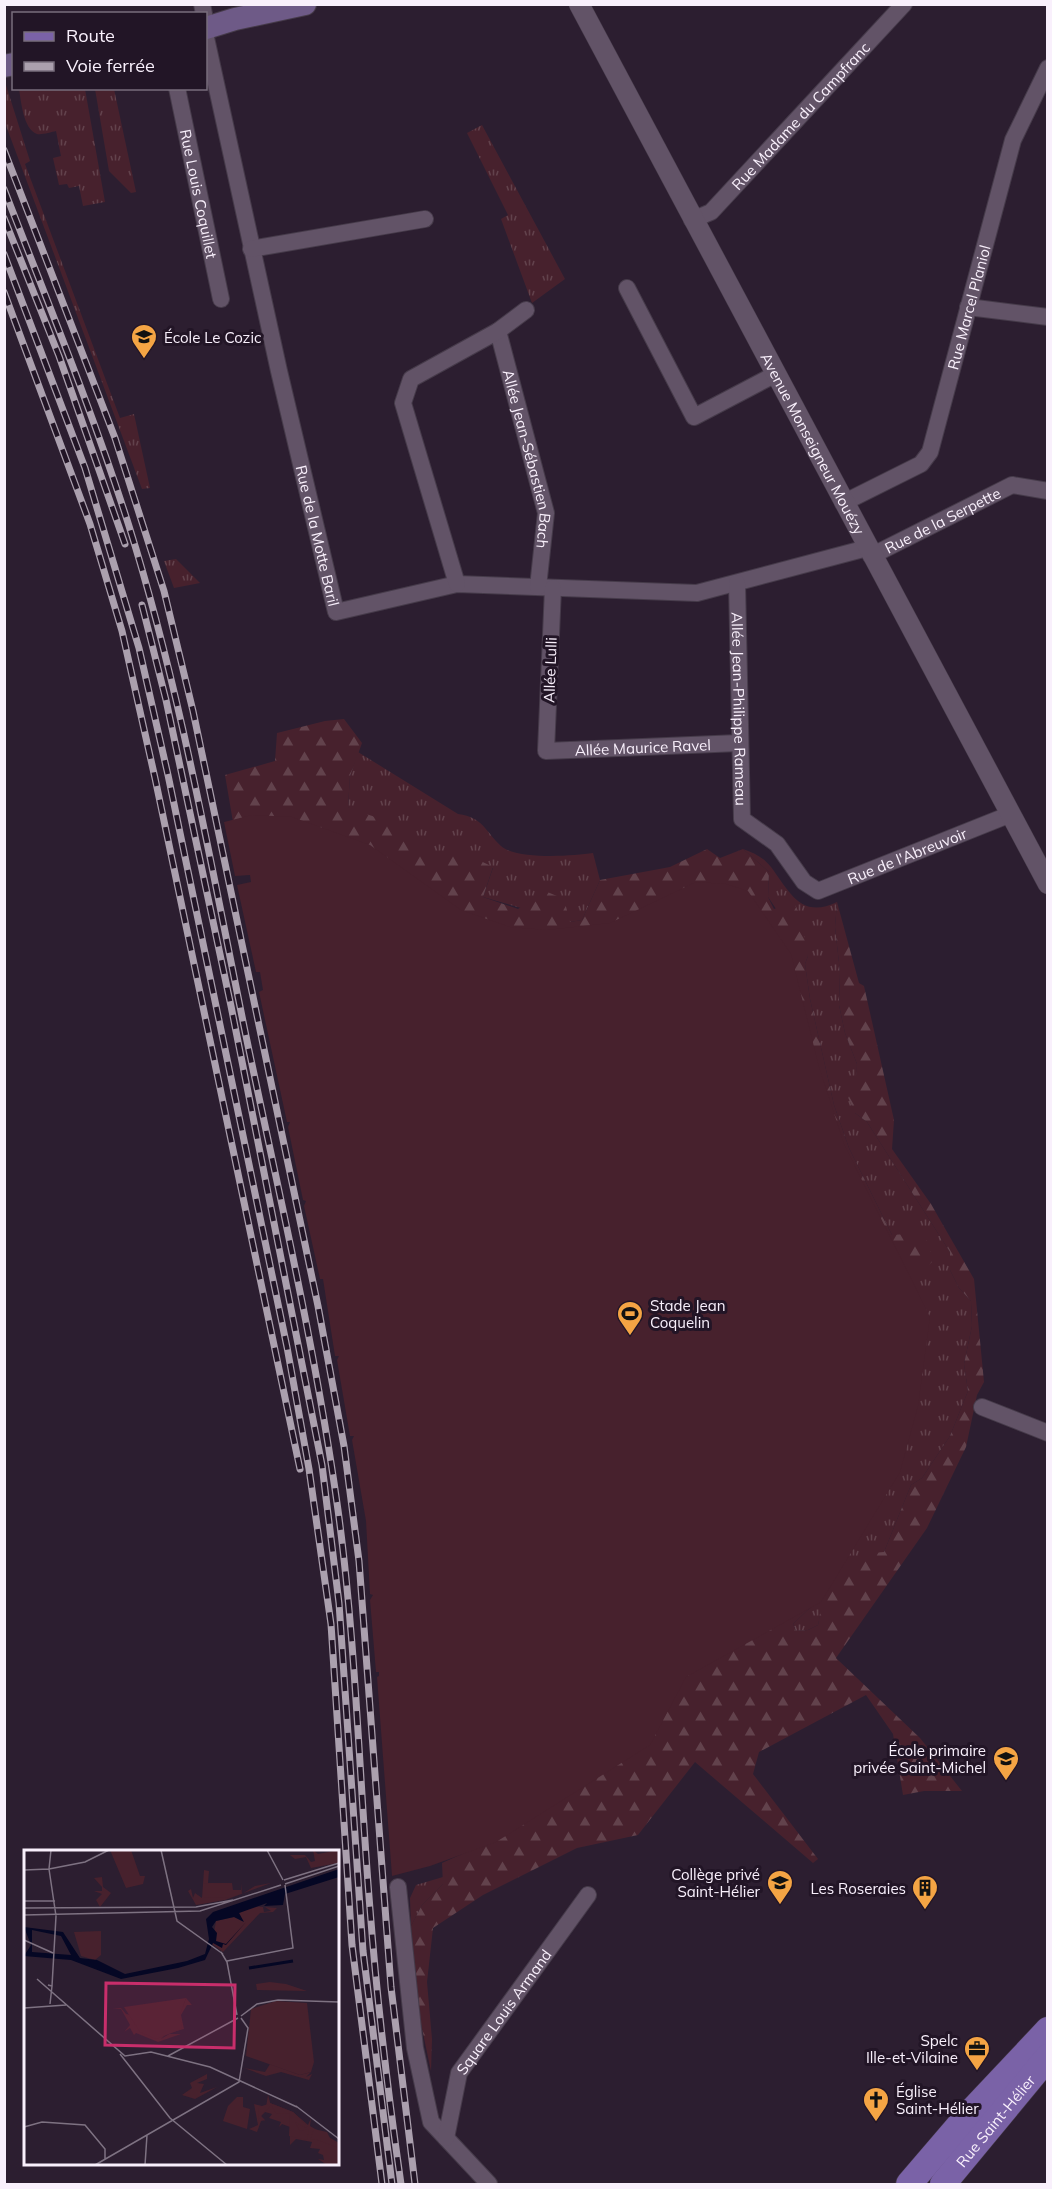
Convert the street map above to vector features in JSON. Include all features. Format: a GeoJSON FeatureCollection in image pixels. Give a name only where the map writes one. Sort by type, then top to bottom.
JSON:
{"type":"FeatureCollection","features":[{"type":"Feature","properties":{"kind":"main road"},"geometry":{"type":"LineString","coordinates":[[207,13],[231,4]]}},
{"type":"Feature","properties":{"kind":"main road"},"geometry":{"type":"LineString","coordinates":[[207,28],[235,19],[305,4]]}},
{"type":"Feature","properties":{"kind":"main road","name":"Rue Saint-Hélier"},"geometry":{"type":"LineString","coordinates":[[909,2184],[969,2114],[1047,2030]]}},
{"type":"Feature","properties":{"kind":"main road","name":"Rue Saint-Hélier"},"geometry":{"type":"LineString","coordinates":[[951,2182],[1047,2057]]}},
{"type":"Feature","properties":{"kind":"street","name":"Avenue Monseigneur Mouézy"},"geometry":{"type":"LineString","coordinates":[[579,4],[774,375],[1047,884]]}},
{"type":"Feature","properties":{"kind":"street","name":"Rue Madame du Campfranc"},"geometry":{"type":"LineString","coordinates":[[692,220],[711,212],[904,4]]}},
{"type":"Feature","properties":{"kind":"street","name":"Rue de la Motte Baril"},"geometry":{"type":"LineString","coordinates":[[207,43],[251,249],[336,612],[457,584],[697,593],[869,552]]}},
{"type":"Feature","properties":{"kind":"street","name":"Rue Marcel Planiol"},"geometry":{"type":"LineString","coordinates":[[843,503],[921,464],[930,452],[1013,140],[1047,68]]}},
{"type":"Feature","properties":{"kind":"street","name":"Rue Louis Coquillet"},"geometry":{"type":"LineString","coordinates":[[177,90],[221,299]]}},
{"type":"Feature","properties":{"kind":"street"},"geometry":{"type":"LineString","coordinates":[[251,249],[425,219]]}},
{"type":"Feature","properties":{"kind":"street"},"geometry":{"type":"LineString","coordinates":[[627,288],[694,417],[774,375]]}},
{"type":"Feature","properties":{"kind":"street"},"geometry":{"type":"LineString","coordinates":[[968,308],[1047,317]]}},
{"type":"Feature","properties":{"kind":"street"},"geometry":{"type":"LineString","coordinates":[[457,584],[403,403],[411,379],[498,331],[526,310]]}},
{"type":"Feature","properties":{"kind":"street","name":"Allée Jean-Sébastien Bach"},"geometry":{"type":"LineString","coordinates":[[498,331],[546,513],[545,588]]}},
{"type":"Feature","properties":{"kind":"street","name":"Rue de la Serpette"},"geometry":{"type":"LineString","coordinates":[[869,552],[1012,485],[1047,491]]}},
{"type":"Feature","properties":{"kind":"street","name":"Allée Jean-Philippe Rameau"},"geometry":{"type":"LineString","coordinates":[[737,583],[742,819],[777,844],[804,882]]}},
{"type":"Feature","properties":{"kind":"street","name":"Allée Lulli"},"geometry":{"type":"LineString","coordinates":[[545,588],[546,752]]}},
{"type":"Feature","properties":{"kind":"street","name":"Allée Maurice Ravel"},"geometry":{"type":"LineString","coordinates":[[546,752],[739,743]]}},
{"type":"Feature","properties":{"kind":"street","name":"Rue de l'Abreuvoir"},"geometry":{"type":"LineString","coordinates":[[804,882],[818,891],[1011,814]]}},
{"type":"Feature","properties":{"kind":"street"},"geometry":{"type":"LineString","coordinates":[[982,1407],[1047,1433]]}},
{"type":"Feature","properties":{"kind":"street"},"geometry":{"type":"LineString","coordinates":[[398,1887],[415,2048],[431,2122],[489,2184]]}},
{"type":"Feature","properties":{"kind":"street","name":"Square Louis Armand"},"geometry":{"type":"LineString","coordinates":[[446,2138],[459,2073],[588,1895]]}},
{"type":"Feature","properties":{"kind":"street"},"geometry":{"type":"LineString","coordinates":[[929,2160],[951,2182]]}},
{"type":"Feature","properties":{"kind":"green space"},"geometry":{"type":"Polygon","coordinates":[[[5,82],[30,161],[25,164],[120,418],[134,414],[150,488],[142,489],[5,123],[5,82]]]}},
{"type":"Feature","properties":{"kind":"green space"},"geometry":{"type":"Polygon","coordinates":[[[19,90],[85,90],[105,202],[83,206],[79,186],[69,188],[67,184],[59,185],[53,158],[61,156],[56,131],[37,134],[32,131],[24,114],[19,90]]]}},
{"type":"Feature","properties":{"kind":"green space"},"geometry":{"type":"Polygon","coordinates":[[[95,90],[114,90],[136,192],[131,193],[109,171],[95,90]]]}},
{"type":"Feature","properties":{"kind":"green space"},"geometry":{"type":"Polygon","coordinates":[[[482,125],[565,279],[532,303],[501,219],[508,215],[467,133],[482,125]]]}},
{"type":"Feature","properties":{"kind":"green space"},"geometry":{"type":"Polygon","coordinates":[[[176,559],[200,583],[174,588],[164,561],[176,559]]]}},
{"type":"Feature","properties":{"kind":"green space"},"geometry":{"type":"Polygon","coordinates":[[[344,719],[362,743],[350,776],[348,807],[388,822],[444,861],[460,851],[493,867],[483,897],[518,909],[545,891],[564,899],[570,922],[582,920],[600,880],[670,867],[707,849],[720,858],[743,849],[769,872],[768,897],[774,909],[793,901],[801,917],[808,956],[805,964],[810,999],[834,1105],[849,1148],[892,1235],[921,1233],[929,1244],[933,1261],[920,1273],[907,1278],[815,1603],[793,1624],[796,1631],[808,1630],[818,1625],[822,1602],[861,1554],[884,1552],[911,1485],[922,1478],[950,1436],[968,1391],[964,1364],[972,1326],[971,1301],[959,1288],[950,1270],[950,1252],[867,1122],[855,1113],[847,1095],[856,1076],[857,1064],[845,1033],[839,1005],[840,972],[835,927],[837,902],[859,983],[864,986],[894,1120],[892,1149],[931,1204],[974,1279],[984,1382],[977,1395],[966,1447],[927,1528],[836,1658],[920,1738],[962,1791],[924,1791],[903,1795],[893,1734],[866,1695],[759,1752],[753,1774],[818,1859],[813,1863],[695,1762],[638,1835],[577,1848],[483,1895],[433,1928],[427,1982],[432,2039],[431,2071],[420,2019],[411,1926],[422,1905],[443,1884],[442,1863],[480,1846],[648,920],[524,941],[233,822],[225,775],[275,761],[277,733],[325,721],[344,719]]]}},
{"type":"Feature","properties":{"kind":"green space"},"geometry":{"type":"Polygon","coordinates":[[[358,752],[458,814],[473,818],[483,825],[501,846],[509,850],[546,856],[593,853],[600,880],[582,920],[570,922],[483,897],[493,868],[444,862],[348,807],[350,776],[358,752]]]}},
{"type":"Feature","properties":{"kind":"green space","name":"Stade Jean Coquelin"},"geometry":{"type":"Polygon","coordinates":[[[252,815],[292,817],[370,845],[461,910],[510,927],[547,930],[610,923],[696,882],[726,884],[748,891],[791,954],[819,1067],[844,1144],[930,1317],[918,1406],[900,1472],[821,1602],[686,1677],[650,1745],[496,1842],[430,1866],[392,1876],[377,1677],[379,1672],[376,1672],[370,1600],[373,1595],[370,1594],[366,1521],[352,1440],[354,1436],[350,1436],[337,1360],[339,1356],[335,1356],[323,1279],[320,1279],[304,1206],[306,1201],[303,1200],[288,1127],[290,1122],[287,1122],[259,992],[263,990],[260,972],[256,972],[237,885],[251,882],[250,875],[235,876],[224,822],[252,815]]]}},
{"type":"Feature","properties":{"kind":"green space"},"geometry":{"type":"Polygon","coordinates":[[[743,849],[765,861],[790,893],[805,905],[814,908],[825,907],[837,902],[835,927],[840,972],[839,1005],[845,1033],[857,1064],[855,1113],[867,1122],[950,1252],[950,1270],[959,1288],[971,1301],[972,1326],[964,1364],[968,1391],[950,1436],[922,1478],[911,1485],[884,1552],[823,1602],[818,1625],[808,1630],[796,1631],[793,1624],[815,1603],[892,1235],[849,1148],[834,1105],[810,999],[805,964],[808,956],[768,897],[769,872],[743,849]]]}},
{"type":"Feature","properties":{"kind":"green space"},"geometry":{"type":"Polygon","coordinates":[[[443,1877],[443,1884],[422,1905],[411,1926],[410,1898],[416,1885],[443,1877]]]}},
{"type":"Feature","properties":{"kind":"railway"},"geometry":{"type":"LineString","coordinates":[[4,150],[115,438],[164,591],[193,711],[318,1306],[344,1446],[359,1561],[391,1987],[415,2184]]}},
{"type":"Feature","properties":{"kind":"railway"},"geometry":{"type":"LineString","coordinates":[[4,189],[100,441],[148,589],[194,780],[308,1332],[329,1450],[344,1560],[373,1943],[383,2047],[401,2184]]}},
{"type":"Feature","properties":{"kind":"railway"},"geometry":{"type":"LineString","coordinates":[[4,218],[59,356],[125,544]]}},
{"type":"Feature","properties":{"kind":"railway"},"geometry":{"type":"LineString","coordinates":[[4,254],[85,468],[139,648],[168,775],[287,1347],[309,1469],[331,1624],[352,1945],[382,2184]]}},
{"type":"Feature","properties":{"kind":"railway"},"geometry":{"type":"LineString","coordinates":[[4,292],[90,524],[122,631],[300,1469]]}},
{"type":"Feature","properties":{"kind":"railway"},"geometry":{"type":"LineString","coordinates":[[142,605],[166,700],[231,1006],[322,1465],[339,1603],[363,1951],[392,2184]]}},
{"type":"Feature","properties":{"kind":"place","name":"École Le Cozic"},"geometry":{"type":"Point","coordinates":[144,360]}},
{"type":"Feature","properties":{"kind":"place","name":"Stade Jean Coquelin"},"geometry":{"type":"Point","coordinates":[630,1337]}},
{"type":"Feature","properties":{"kind":"place","name":"École primaire privée Saint-Michel"},"geometry":{"type":"Point","coordinates":[1006,1782]}},
{"type":"Feature","properties":{"kind":"place","name":"Collège privé Saint-Hélier"},"geometry":{"type":"Point","coordinates":[780,1906]}},
{"type":"Feature","properties":{"kind":"place","name":"Les Roseraies"},"geometry":{"type":"Point","coordinates":[925,1911]}},
{"type":"Feature","properties":{"kind":"place","name":"Spelc Ille-et-Vilaine"},"geometry":{"type":"Point","coordinates":[977,2072]}},
{"type":"Feature","properties":{"kind":"place","name":"Église Saint-Hélier"},"geometry":{"type":"Point","coordinates":[876,2123]}}]}
